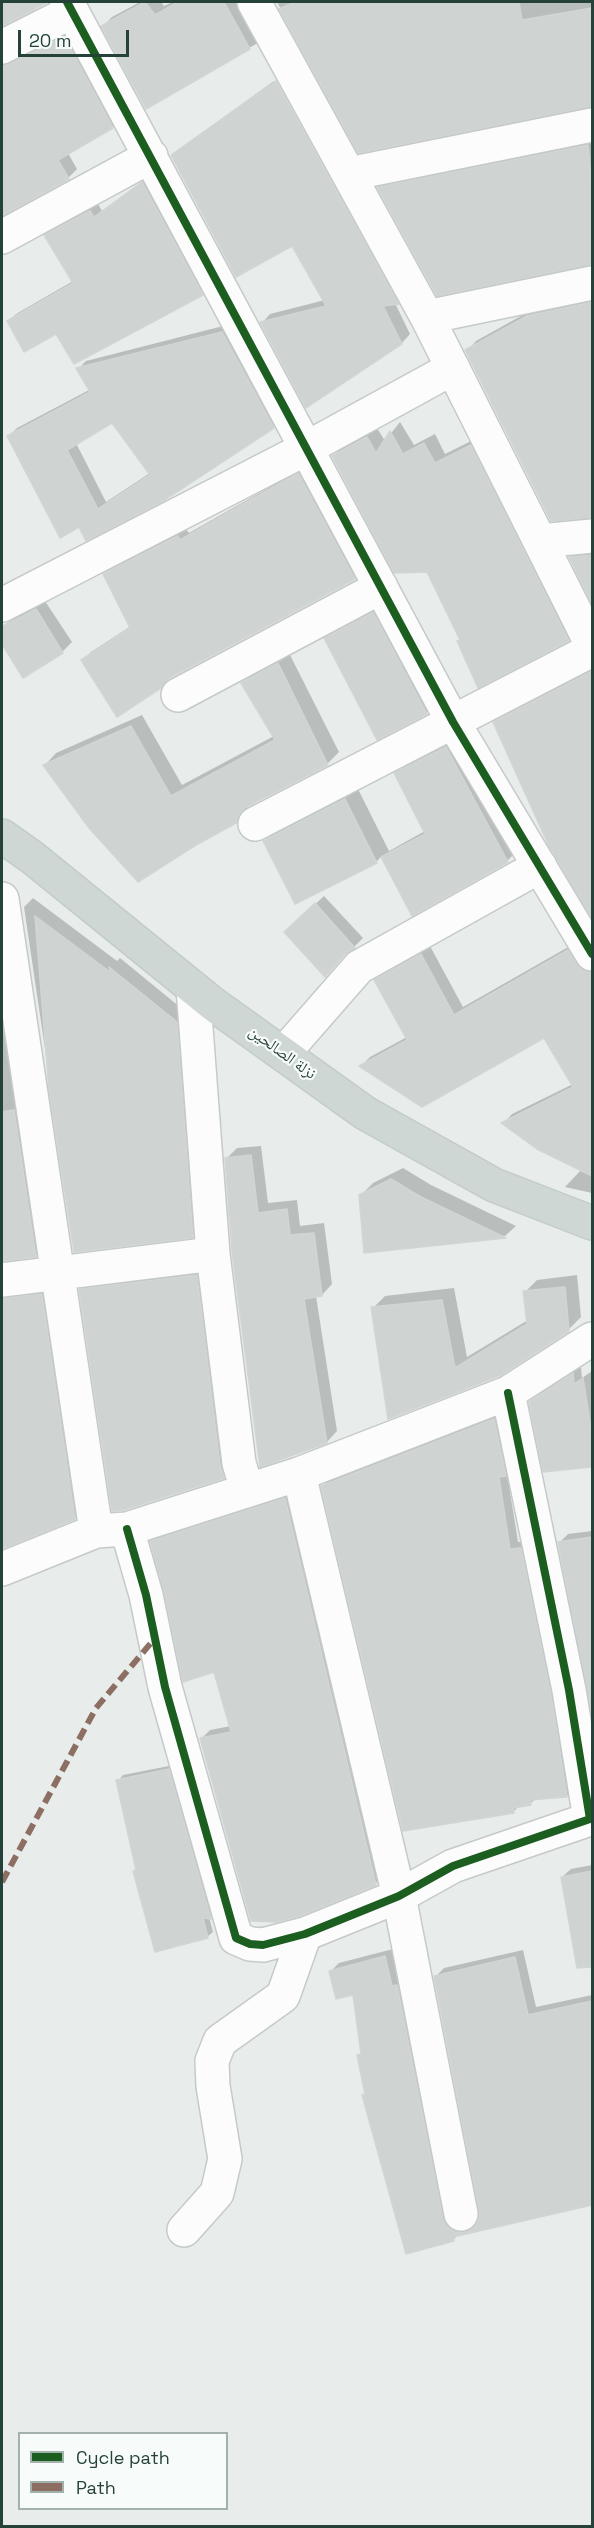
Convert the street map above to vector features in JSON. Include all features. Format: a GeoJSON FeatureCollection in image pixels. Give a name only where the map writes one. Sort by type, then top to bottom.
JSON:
{"type":"FeatureCollection","features":[{"type":"Feature","properties":{"kind":"main road","name":"نزلة الصالحين"},"geometry":{"type":"LineString","coordinates":[[2,836],[33,858],[193,988],[365,1113],[494,1185],[592,1223]]}},
{"type":"Feature","properties":{"kind":"street"},"geometry":{"type":"LineString","coordinates":[[254,2],[427,317],[592,645]]}},
{"type":"Feature","properties":{"kind":"street"},"geometry":{"type":"LineString","coordinates":[[2,47],[69,7],[453,722],[592,954]]}},
{"type":"Feature","properties":{"kind":"street"},"geometry":{"type":"LineString","coordinates":[[349,174],[592,125]]}},
{"type":"Feature","properties":{"kind":"street"},"geometry":{"type":"LineString","coordinates":[[2,237],[151,156]]}},
{"type":"Feature","properties":{"kind":"street"},"geometry":{"type":"LineString","coordinates":[[427,317],[592,283]]}},
{"type":"Feature","properties":{"kind":"street"},"geometry":{"type":"LineString","coordinates":[[2,605],[307,448],[453,368]]}},
{"type":"Feature","properties":{"kind":"street"},"geometry":{"type":"LineString","coordinates":[[540,541],[592,536]]}},
{"type":"Feature","properties":{"kind":"street"},"geometry":{"type":"LineString","coordinates":[[178,695],[381,586]]}},
{"type":"Feature","properties":{"kind":"street"},"geometry":{"type":"LineString","coordinates":[[255,824],[592,650]]}},
{"type":"Feature","properties":{"kind":"street"},"geometry":{"type":"LineString","coordinates":[[283,1054],[360,967],[540,866]]}},
{"type":"Feature","properties":{"kind":"street"},"geometry":{"type":"LineString","coordinates":[[2,899],[57,1272],[112,1530],[146,1595],[165,1688],[236,1938],[250,1944],[263,1945],[305,1934],[399,1896],[453,1866],[591,1823],[568,1690],[508,1394]]}},
{"type":"Feature","properties":{"kind":"street"},"geometry":{"type":"LineString","coordinates":[[193,988],[213,1254],[239,1463],[247,1490]]}},
{"type":"Feature","properties":{"kind":"street"},"geometry":{"type":"LineString","coordinates":[[2,1280],[213,1254]]}},
{"type":"Feature","properties":{"kind":"street"},"geometry":{"type":"LineString","coordinates":[[2,1569],[112,1530],[298,1474],[508,1394],[592,1339]]}},
{"type":"Feature","properties":{"kind":"street"},"geometry":{"type":"LineString","coordinates":[[298,1474],[399,1896],[461,2214]]}},
{"type":"Feature","properties":{"kind":"street"},"geometry":{"type":"LineString","coordinates":[[184,2230],[217,2193],[225,2159],[213,2086],[212,2061],[220,2041],[283,1995],[305,1934]]}},
{"type":"Feature","properties":{"kind":"building"},"geometry":{"type":"Polygon","coordinates":[[[2,2],[48,2],[2,26],[2,2]]]}},
{"type":"Feature","properties":{"kind":"building"},"geometry":{"type":"Polygon","coordinates":[[[145,2],[155,15],[178,2],[224,2],[250,49],[146,109],[101,26],[145,2]]]}},
{"type":"Feature","properties":{"kind":"building"},"geometry":{"type":"Polygon","coordinates":[[[295,2],[519,2],[522,20],[592,8],[592,107],[358,153],[279,9],[295,2]]]}},
{"type":"Feature","properties":{"kind":"building"},"geometry":{"type":"Polygon","coordinates":[[[64,36],[113,128],[58,160],[69,179],[2,216],[2,66],[64,36]]]}},
{"type":"Feature","properties":{"kind":"building"},"geometry":{"type":"Polygon","coordinates":[[[276,81],[399,304],[383,306],[402,344],[306,408],[260,322],[326,306],[292,246],[236,277],[171,155],[276,81]]]}},
{"type":"Feature","properties":{"kind":"building"},"geometry":{"type":"Polygon","coordinates":[[[588,145],[592,190],[592,265],[437,296],[377,187],[588,145]]]}},
{"type":"Feature","properties":{"kind":"building"},"geometry":{"type":"Polygon","coordinates":[[[142,182],[203,295],[74,364],[56,334],[24,352],[7,321],[73,283],[44,235],[90,211],[94,217],[142,182]]]}},
{"type":"Feature","properties":{"kind":"building"},"geometry":{"type":"Polygon","coordinates":[[[592,302],[592,518],[551,521],[465,350],[527,316],[592,302]]]}},
{"type":"Feature","properties":{"kind":"building"},"geometry":{"type":"Polygon","coordinates":[[[222,332],[274,428],[163,501],[86,541],[79,527],[60,538],[7,436],[90,392],[76,368],[222,332]],[[112,423],[67,450],[98,509],[150,475],[112,423]]]}},
{"type":"Feature","properties":{"kind":"building"},"geometry":{"type":"Polygon","coordinates":[[[390,431],[403,454],[424,443],[435,463],[471,445],[569,641],[478,688],[457,641],[460,640],[427,572],[394,573],[332,456],[367,437],[376,453],[390,431]]]}},
{"type":"Feature","properties":{"kind":"building"},"geometry":{"type":"Polygon","coordinates":[[[298,473],[355,579],[169,678],[161,688],[117,717],[81,660],[130,628],[103,574],[178,536],[180,540],[298,473]]]}},
{"type":"Feature","properties":{"kind":"building"},"geometry":{"type":"Polygon","coordinates":[[[592,555],[592,604],[569,557],[592,555]]]}},
{"type":"Feature","properties":{"kind":"building"},"geometry":{"type":"Polygon","coordinates":[[[36,609],[63,653],[23,678],[2,644],[2,627],[36,609]]]}},
{"type":"Feature","properties":{"kind":"building"},"geometry":{"type":"Polygon","coordinates":[[[373,612],[427,714],[377,740],[324,638],[373,612]]]}},
{"type":"Feature","properties":{"kind":"building"},"geometry":{"type":"Polygon","coordinates":[[[278,663],[328,765],[246,807],[239,814],[236,823],[138,882],[89,828],[43,765],[131,726],[171,796],[275,740],[241,683],[278,663]]]}},
{"type":"Feature","properties":{"kind":"building"},"geometry":{"type":"Polygon","coordinates":[[[592,671],[592,918],[548,844],[493,722],[592,671]]]}},
{"type":"Feature","properties":{"kind":"building"},"geometry":{"type":"Polygon","coordinates":[[[446,747],[508,862],[412,916],[381,857],[425,834],[394,773],[446,747]]]}},
{"type":"Feature","properties":{"kind":"building"},"geometry":{"type":"Polygon","coordinates":[[[345,799],[377,863],[295,904],[263,841],[345,799]]]}},
{"type":"Feature","properties":{"kind":"building"},"geometry":{"type":"Polygon","coordinates":[[[315,903],[355,948],[345,954],[325,977],[284,932],[315,903]]]}},
{"type":"Feature","properties":{"kind":"building"},"geometry":{"type":"Polygon","coordinates":[[[35,916],[110,972],[109,967],[177,1022],[193,1238],[74,1252],[49,1090],[35,916]]]}},
{"type":"Feature","properties":{"kind":"building"},"geometry":{"type":"Polygon","coordinates":[[[568,950],[582,970],[592,973],[592,1176],[537,1149],[501,1123],[573,1087],[544,1038],[422,1107],[359,1066],[407,1040],[374,980],[421,954],[454,1015],[568,950]]]}},
{"type":"Feature","properties":{"kind":"building"},"geometry":{"type":"Polygon","coordinates":[[[14,1110],[36,1257],[2,1261],[2,1112],[14,1110]]]}},
{"type":"Feature","properties":{"kind":"building"},"geometry":{"type":"Polygon","coordinates":[[[251,1155],[258,1213],[287,1209],[290,1235],[314,1233],[322,1296],[304,1299],[327,1443],[260,1467],[232,1252],[225,1158],[251,1155]]]}},
{"type":"Feature","properties":{"kind":"building"},"geometry":{"type":"Polygon","coordinates":[[[391,1179],[419,1196],[506,1238],[364,1253],[359,1195],[391,1179]]]}},
{"type":"Feature","properties":{"kind":"building"},"geometry":{"type":"Polygon","coordinates":[[[197,1275],[220,1465],[224,1478],[123,1510],[112,1511],[79,1289],[197,1275]]]}},
{"type":"Feature","properties":{"kind":"building"},"geometry":{"type":"Polygon","coordinates":[[[565,1287],[569,1331],[499,1376],[388,1419],[371,1307],[442,1300],[455,1368],[527,1324],[523,1291],[565,1287]]]}},
{"type":"Feature","properties":{"kind":"building"},"geometry":{"type":"Polygon","coordinates":[[[42,1294],[75,1519],[2,1549],[2,1298],[42,1294]]]}},
{"type":"Feature","properties":{"kind":"building"},"geometry":{"type":"Polygon","coordinates":[[[573,1373],[574,1384],[583,1378],[592,1435],[592,1467],[543,1472],[529,1402],[573,1373]]]}},
{"type":"Feature","properties":{"kind":"building"},"geometry":{"type":"Polygon","coordinates":[[[494,1419],[506,1476],[499,1477],[510,1549],[521,1548],[551,1693],[567,1797],[530,1800],[531,1805],[513,1808],[514,1813],[403,1831],[321,1486],[494,1419]]]}},
{"type":"Feature","properties":{"kind":"building"},"geometry":{"type":"Polygon","coordinates":[[[285,1498],[376,1885],[299,1916],[276,1922],[251,1921],[200,1738],[231,1732],[214,1672],[183,1682],[164,1591],[150,1541],[285,1498]]]}},
{"type":"Feature","properties":{"kind":"building"},"geometry":{"type":"Polygon","coordinates":[[[592,1537],[592,1717],[558,1542],[592,1537]]]}},
{"type":"Feature","properties":{"kind":"building"},"geometry":{"type":"Polygon","coordinates":[[[169,1769],[211,1919],[203,1918],[208,1938],[155,1952],[133,1871],[136,1870],[116,1780],[169,1769]]]}},
{"type":"Feature","properties":{"kind":"building"},"geometry":{"type":"Polygon","coordinates":[[[592,1871],[592,1967],[577,1968],[561,1877],[592,1871]]]}},
{"type":"Feature","properties":{"kind":"building"},"geometry":{"type":"Polygon","coordinates":[[[385,1956],[392,1986],[397,1985],[443,2218],[447,2227],[455,2232],[465,2232],[474,2228],[479,2220],[479,2210],[434,1976],[515,1957],[528,2015],[592,2001],[592,2205],[453,2237],[454,2241],[406,2254],[362,2095],[365,2094],[357,2055],[361,2054],[353,1995],[336,1999],[329,1971],[385,1956]]]}},
{"type":"Feature","properties":{"kind":"marked path"},"geometry":{"type":"LineString","coordinates":[[2,1882],[96,1708],[156,1637]]}},
{"type":"Feature","properties":{"kind":"cycle path"},"geometry":{"type":"LineString","coordinates":[[67,2],[453,722],[592,954]]}},
{"type":"Feature","properties":{"kind":"cycle path"},"geometry":{"type":"LineString","coordinates":[[127,1529],[146,1595],[165,1687],[236,1938],[250,1944],[263,1945],[305,1934],[399,1896],[453,1866],[590,1819],[569,1690],[508,1393]]}}]}
